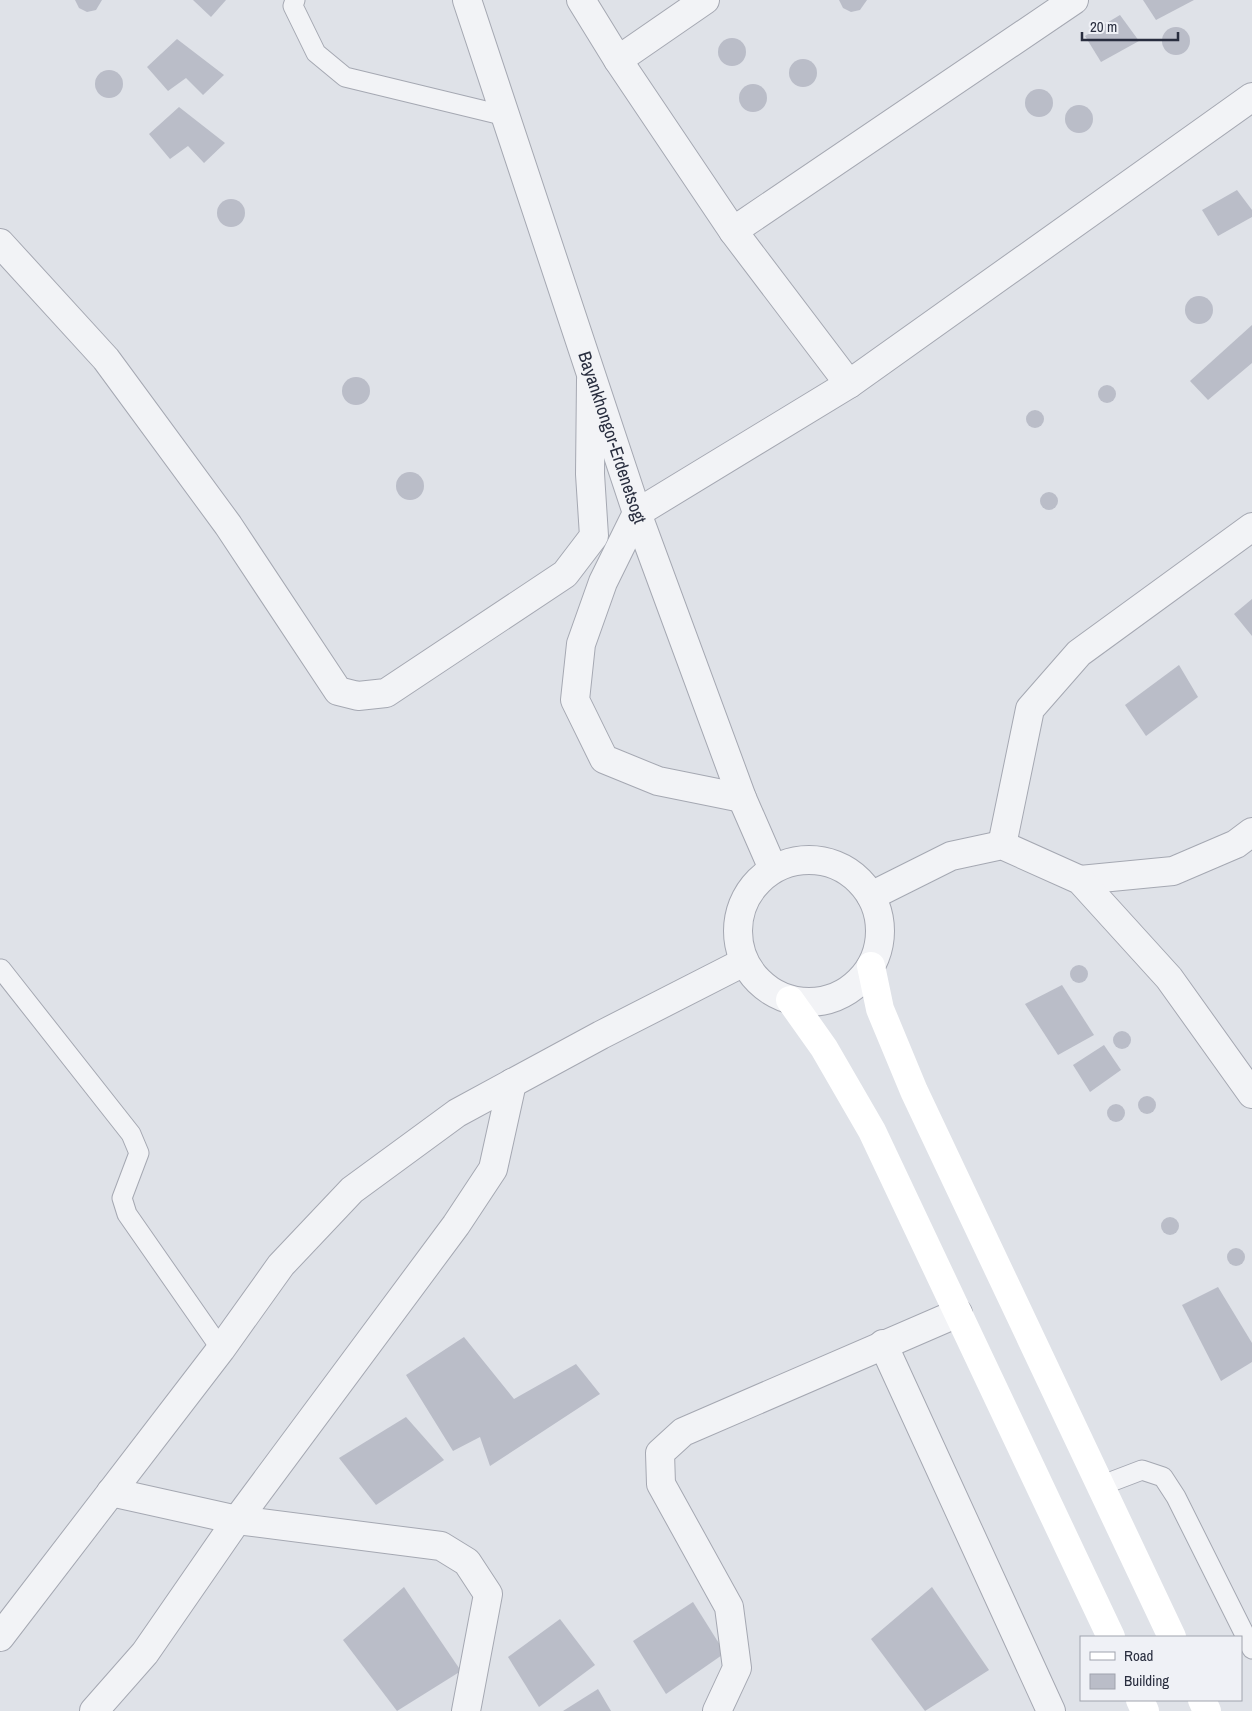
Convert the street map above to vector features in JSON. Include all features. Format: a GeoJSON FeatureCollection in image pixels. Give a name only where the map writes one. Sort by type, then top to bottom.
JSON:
{"type":"FeatureCollection","features":[{"type":"Feature","properties":{"kind":"main road"},"geometry":{"type":"LineString","coordinates":[[871,966],[880,1009],[914,1091],[1172,1636]]}},
{"type":"Feature","properties":{"kind":"main road"},"geometry":{"type":"LineString","coordinates":[[790,1000],[824,1048],[872,1131],[1110,1636]]}},
{"type":"Feature","properties":{"kind":"street","name":"Bayankhongor-Erdenetsogt"},"geometry":{"type":"LineString","coordinates":[[467,0],[637,514],[742,798],[773,869]]}},
{"type":"Feature","properties":{"kind":"street"},"geometry":{"type":"LineString","coordinates":[[581,0],[618,60],[733,231],[849,384]]}},
{"type":"Feature","properties":{"kind":"street"},"geometry":{"type":"LineString","coordinates":[[618,60],[705,0]]}},
{"type":"Feature","properties":{"kind":"street"},"geometry":{"type":"LineString","coordinates":[[733,231],[1074,0]]}},
{"type":"Feature","properties":{"kind":"street"},"geometry":{"type":"LineString","coordinates":[[742,798],[658,780],[604,759],[575,700],[581,644],[603,582],[637,514],[849,384],[1252,97]]}},
{"type":"Feature","properties":{"kind":"street"},"geometry":{"type":"LineString","coordinates":[[0,243],[106,359],[228,525],[338,691],[358,696],[386,693],[565,574],[594,536],[590,474],[591,373]]}},
{"type":"Feature","properties":{"kind":"street"},"geometry":{"type":"LineString","coordinates":[[1002,845],[1030,709],[1079,654],[1252,527]]}},
{"type":"Feature","properties":{"kind":"street"},"geometry":{"type":"LineString","coordinates":[[1080,880],[1173,871],[1236,844],[1252,832]]}},
{"type":"Feature","properties":{"kind":"street"},"geometry":{"type":"LineString","coordinates":[[871,896],[951,856],[1002,845],[1080,880],[1169,978],[1252,1094]]}},
{"type":"Feature","properties":{"kind":"street"},"geometry":{"type":"LineString","coordinates":[[800,860],[828,862],[853,874],[871,896],[879,918],[879,943],[871,966],[856,984],[836,997],[813,1002],[790,1000],[768,990],[744,962],[738,936],[740,910],[753,886],[773,869],[800,860]]}},
{"type":"Feature","properties":{"kind":"street"},"geometry":{"type":"LineString","coordinates":[[0,1637],[221,1349],[281,1265],[352,1190],[457,1113],[744,962]]}},
{"type":"Feature","properties":{"kind":"street"},"geometry":{"type":"LineString","coordinates":[[94,1711],[145,1653],[236,1520],[456,1225],[493,1169],[512,1083]]}},
{"type":"Feature","properties":{"kind":"street"},"geometry":{"type":"LineString","coordinates":[[717,1711],[737,1668],[729,1607],[661,1484],[660,1453],[683,1432],[958,1313]]}},
{"type":"Feature","properties":{"kind":"street"},"geometry":{"type":"LineString","coordinates":[[883,1344],[1051,1711]]}},
{"type":"Feature","properties":{"kind":"street"},"geometry":{"type":"LineString","coordinates":[[111,1492],[236,1520],[441,1546],[467,1562],[488,1594],[466,1711]]}},
{"type":"Feature","properties":{"kind":"lane"},"geometry":{"type":"LineString","coordinates":[[296,0],[293,6],[316,53],[345,77],[506,116]]}},
{"type":"Feature","properties":{"kind":"lane"},"geometry":{"type":"LineString","coordinates":[[1,969],[131,1134],[139,1152],[122,1198],[127,1214],[221,1349]]}},
{"type":"Feature","properties":{"kind":"lane"},"geometry":{"type":"LineString","coordinates":[[1100,1486],[1142,1470],[1163,1477],[1176,1497],[1252,1649]]}},
{"type":"Feature","properties":{"kind":"building"},"geometry":{"type":"Polygon","coordinates":[[[75,0],[102,0],[96,10],[87,12],[79,8],[75,0]]]}},
{"type":"Feature","properties":{"kind":"building"},"geometry":{"type":"Polygon","coordinates":[[[193,0],[226,0],[211,17],[193,0]]]}},
{"type":"Feature","properties":{"kind":"building"},"geometry":{"type":"Polygon","coordinates":[[[839,0],[867,0],[860,10],[851,12],[843,8],[839,0]]]}},
{"type":"Feature","properties":{"kind":"building"},"geometry":{"type":"Polygon","coordinates":[[[1143,0],[1194,0],[1156,20],[1143,0]]]}},
{"type":"Feature","properties":{"kind":"building"},"geometry":{"type":"Polygon","coordinates":[[[1120,15],[1139,41],[1101,62],[1085,36],[1120,15]]]}},
{"type":"Feature","properties":{"kind":"building"},"geometry":{"type":"Polygon","coordinates":[[[1176,27],[1186,31],[1190,41],[1186,51],[1176,55],[1166,51],[1162,41],[1166,31],[1176,27]]]}},
{"type":"Feature","properties":{"kind":"building"},"geometry":{"type":"Polygon","coordinates":[[[732,38],[742,42],[746,52],[742,62],[732,66],[722,62],[718,52],[722,42],[732,38]]]}},
{"type":"Feature","properties":{"kind":"building"},"geometry":{"type":"Polygon","coordinates":[[[177,39],[224,75],[203,95],[186,78],[168,91],[147,67],[177,39]]]}},
{"type":"Feature","properties":{"kind":"building"},"geometry":{"type":"Polygon","coordinates":[[[803,59],[813,63],[817,73],[813,83],[803,87],[793,83],[789,73],[793,63],[803,59]]]}},
{"type":"Feature","properties":{"kind":"building"},"geometry":{"type":"Polygon","coordinates":[[[109,70],[119,74],[123,84],[119,94],[109,98],[99,94],[95,84],[99,74],[109,70]]]}},
{"type":"Feature","properties":{"kind":"building"},"geometry":{"type":"Polygon","coordinates":[[[753,84],[763,88],[767,98],[763,108],[753,112],[743,108],[739,98],[743,88],[753,84]]]}},
{"type":"Feature","properties":{"kind":"building"},"geometry":{"type":"Polygon","coordinates":[[[1039,89],[1049,93],[1053,103],[1049,113],[1039,117],[1029,113],[1025,103],[1029,93],[1039,89]]]}},
{"type":"Feature","properties":{"kind":"building"},"geometry":{"type":"Polygon","coordinates":[[[1079,105],[1089,109],[1093,119],[1089,129],[1079,133],[1069,129],[1065,119],[1069,109],[1079,105]]]}},
{"type":"Feature","properties":{"kind":"building"},"geometry":{"type":"Polygon","coordinates":[[[179,107],[225,143],[204,163],[188,146],[170,159],[149,134],[179,107]]]}},
{"type":"Feature","properties":{"kind":"building"},"geometry":{"type":"Polygon","coordinates":[[[1237,190],[1252,210],[1252,217],[1218,236],[1202,210],[1237,190]]]}},
{"type":"Feature","properties":{"kind":"building"},"geometry":{"type":"Polygon","coordinates":[[[231,199],[241,203],[245,213],[241,223],[231,227],[221,223],[217,213],[221,203],[231,199]]]}},
{"type":"Feature","properties":{"kind":"building"},"geometry":{"type":"Polygon","coordinates":[[[1199,296],[1209,300],[1213,310],[1209,320],[1199,324],[1189,320],[1185,310],[1189,300],[1199,296]]]}},
{"type":"Feature","properties":{"kind":"building"},"geometry":{"type":"Polygon","coordinates":[[[1252,325],[1252,363],[1208,400],[1190,381],[1252,325]]]}},
{"type":"Feature","properties":{"kind":"building"},"geometry":{"type":"Polygon","coordinates":[[[356,377],[366,381],[370,391],[366,401],[356,405],[346,401],[342,391],[346,381],[356,377]]]}},
{"type":"Feature","properties":{"kind":"building"},"geometry":{"type":"Polygon","coordinates":[[[1103,385],[1111,385],[1116,390],[1114,401],[1103,403],[1098,398],[1098,390],[1103,385]]]}},
{"type":"Feature","properties":{"kind":"building"},"geometry":{"type":"Polygon","coordinates":[[[1031,410],[1039,410],[1044,415],[1042,426],[1031,428],[1026,423],[1026,415],[1031,410]]]}},
{"type":"Feature","properties":{"kind":"building"},"geometry":{"type":"Polygon","coordinates":[[[410,472],[420,476],[424,486],[420,496],[410,500],[400,496],[396,486],[400,476],[410,472]]]}},
{"type":"Feature","properties":{"kind":"building"},"geometry":{"type":"Polygon","coordinates":[[[1045,492],[1053,492],[1058,497],[1056,508],[1045,510],[1040,505],[1040,497],[1045,492]]]}},
{"type":"Feature","properties":{"kind":"building"},"geometry":{"type":"Polygon","coordinates":[[[1252,599],[1252,636],[1234,614],[1252,599]]]}},
{"type":"Feature","properties":{"kind":"building"},"geometry":{"type":"Polygon","coordinates":[[[1179,665],[1198,697],[1146,736],[1125,705],[1179,665]]]}},
{"type":"Feature","properties":{"kind":"building"},"geometry":{"type":"Polygon","coordinates":[[[1075,965],[1083,965],[1088,970],[1086,981],[1075,983],[1070,978],[1070,970],[1075,965]]]}},
{"type":"Feature","properties":{"kind":"building"},"geometry":{"type":"Polygon","coordinates":[[[1062,985],[1094,1035],[1058,1055],[1025,1004],[1062,985]]]}},
{"type":"Feature","properties":{"kind":"building"},"geometry":{"type":"Polygon","coordinates":[[[1118,1031],[1126,1031],[1131,1036],[1129,1047],[1118,1049],[1113,1044],[1113,1036],[1118,1031]]]}},
{"type":"Feature","properties":{"kind":"building"},"geometry":{"type":"Polygon","coordinates":[[[1104,1045],[1121,1070],[1090,1092],[1073,1065],[1104,1045]]]}},
{"type":"Feature","properties":{"kind":"building"},"geometry":{"type":"Polygon","coordinates":[[[1143,1096],[1151,1096],[1156,1101],[1154,1112],[1143,1114],[1138,1109],[1138,1101],[1143,1096]]]}},
{"type":"Feature","properties":{"kind":"building"},"geometry":{"type":"Polygon","coordinates":[[[1112,1104],[1120,1104],[1125,1109],[1123,1120],[1112,1122],[1107,1117],[1107,1109],[1112,1104]]]}},
{"type":"Feature","properties":{"kind":"building"},"geometry":{"type":"Polygon","coordinates":[[[1166,1217],[1174,1217],[1179,1222],[1177,1233],[1166,1235],[1161,1230],[1161,1222],[1166,1217]]]}},
{"type":"Feature","properties":{"kind":"building"},"geometry":{"type":"Polygon","coordinates":[[[1232,1248],[1240,1248],[1245,1253],[1243,1264],[1232,1266],[1227,1261],[1227,1253],[1232,1248]]]}},
{"type":"Feature","properties":{"kind":"building"},"geometry":{"type":"Polygon","coordinates":[[[1218,1287],[1252,1343],[1252,1362],[1221,1381],[1182,1305],[1218,1287]]]}},
{"type":"Feature","properties":{"kind":"building"},"geometry":{"type":"Polygon","coordinates":[[[464,1337],[514,1399],[576,1364],[600,1394],[490,1466],[480,1437],[453,1451],[406,1375],[464,1337]]]}},
{"type":"Feature","properties":{"kind":"building"},"geometry":{"type":"Polygon","coordinates":[[[406,1417],[444,1460],[376,1505],[339,1458],[406,1417]]]}},
{"type":"Feature","properties":{"kind":"building"},"geometry":{"type":"Polygon","coordinates":[[[404,1587],[461,1671],[397,1711],[343,1640],[404,1587]]]}},
{"type":"Feature","properties":{"kind":"building"},"geometry":{"type":"Polygon","coordinates":[[[932,1587],[989,1670],[925,1711],[871,1639],[932,1587]]]}},
{"type":"Feature","properties":{"kind":"building"},"geometry":{"type":"Polygon","coordinates":[[[693,1602],[725,1653],[666,1694],[633,1641],[693,1602]]]}},
{"type":"Feature","properties":{"kind":"building"},"geometry":{"type":"Polygon","coordinates":[[[560,1619],[595,1665],[539,1707],[508,1657],[560,1619]]]}},
{"type":"Feature","properties":{"kind":"building"},"geometry":{"type":"Polygon","coordinates":[[[598,1689],[611,1711],[563,1711],[598,1689]]]}}]}
